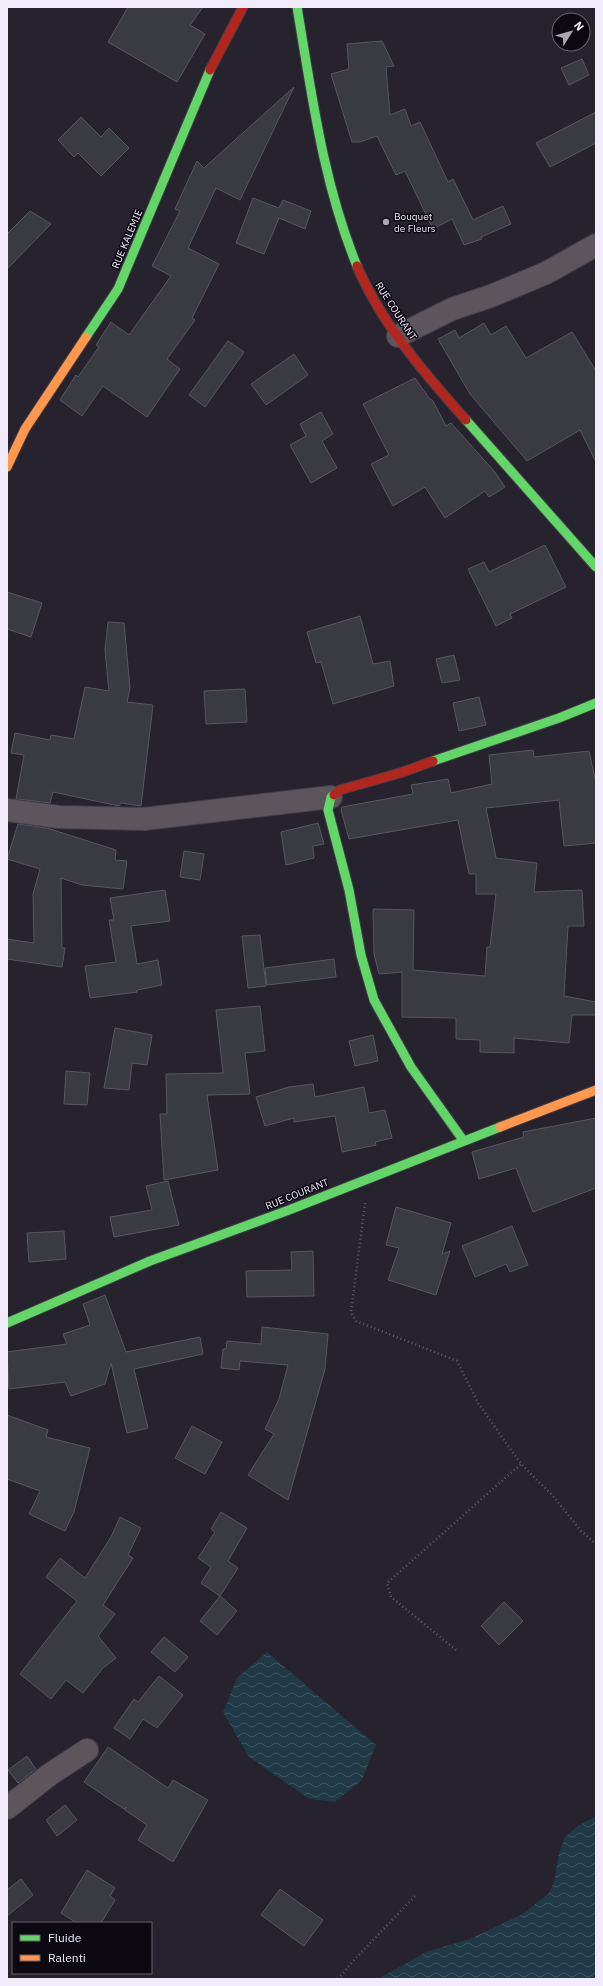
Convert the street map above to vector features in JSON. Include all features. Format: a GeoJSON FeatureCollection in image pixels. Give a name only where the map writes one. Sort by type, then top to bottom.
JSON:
{"type":"FeatureCollection","features":[{"type":"Feature","properties":{"kind":"street","name":"RUE KALEMIE"},"geometry":{"type":"LineString","coordinates":[[7,467],[25,429],[118,289],[205,79],[243,7]]}},
{"type":"Feature","properties":{"kind":"street","name":"RUE COURANT"},"geometry":{"type":"LineString","coordinates":[[297,7],[318,137],[332,195],[346,239],[364,282],[398,336],[446,397],[596,567]]}},
{"type":"Feature","properties":{"kind":"street"},"geometry":{"type":"LineString","coordinates":[[398,336],[452,309],[492,296],[546,273],[596,245]]}},
{"type":"Feature","properties":{"kind":"street"},"geometry":{"type":"LineString","coordinates":[[7,810],[59,817],[144,819],[331,797],[340,790],[403,772],[559,718],[596,703]]}},
{"type":"Feature","properties":{"kind":"street"},"geometry":{"type":"LineString","coordinates":[[331,797],[328,810],[349,890],[361,955],[374,1000],[411,1067],[463,1140]]}},
{"type":"Feature","properties":{"kind":"street","name":"RUE COURANT"},"geometry":{"type":"LineString","coordinates":[[7,1323],[17,1320],[150,1261],[289,1210],[463,1140],[596,1090]]}},
{"type":"Feature","properties":{"kind":"street"},"geometry":{"type":"LineString","coordinates":[[7,1808],[50,1775],[87,1750]]}},
{"type":"Feature","properties":{"kind":"path"},"geometry":{"type":"LineString","coordinates":[[369,1177],[351,1312],[356,1322],[457,1361],[478,1403],[521,1464],[553,1496],[582,1531],[596,1544]]}},
{"type":"Feature","properties":{"kind":"path"},"geometry":{"type":"LineString","coordinates":[[456,1650],[391,1597],[387,1583],[521,1464]]}},
{"type":"Feature","properties":{"kind":"path"},"geometry":{"type":"LineString","coordinates":[[338,1979],[416,1894]]}},
{"type":"Feature","properties":{"kind":"water"},"geometry":{"type":"Polygon","coordinates":[[[267,1652],[376,1745],[362,1780],[335,1802],[309,1799],[249,1757],[223,1712],[237,1678],[267,1652]]]}},
{"type":"Feature","properties":{"kind":"water"},"geometry":{"type":"Polygon","coordinates":[[[596,1816],[596,1979],[378,1979],[426,1952],[472,1938],[524,1913],[549,1893],[554,1882],[559,1853],[565,1837],[579,1825],[596,1816]]]}},
{"type":"Feature","properties":{"kind":"building"},"geometry":{"type":"Polygon","coordinates":[[[128,7],[203,7],[190,25],[205,34],[177,82],[108,42],[128,7]]]}},
{"type":"Feature","properties":{"kind":"building"},"geometry":{"type":"Polygon","coordinates":[[[382,41],[394,66],[386,67],[390,115],[405,109],[411,126],[420,122],[448,182],[453,179],[473,220],[503,206],[511,224],[481,237],[482,239],[464,245],[452,219],[433,229],[405,171],[396,175],[377,136],[360,142],[352,142],[331,74],[349,69],[347,44],[382,41]]]}},
{"type":"Feature","properties":{"kind":"building"},"geometry":{"type":"Polygon","coordinates":[[[582,59],[589,75],[569,85],[561,68],[582,59]]]}},
{"type":"Feature","properties":{"kind":"building"},"geometry":{"type":"Polygon","coordinates":[[[294,87],[240,200],[216,188],[188,248],[219,264],[192,318],[195,320],[167,359],[180,369],[147,417],[103,386],[82,416],[60,400],[76,375],[78,377],[99,347],[96,345],[111,322],[129,335],[171,276],[152,266],[180,211],[175,209],[197,161],[204,168],[294,87]]]}},
{"type":"Feature","properties":{"kind":"building"},"geometry":{"type":"Polygon","coordinates":[[[596,112],[596,143],[550,167],[536,143],[596,112]]]}},
{"type":"Feature","properties":{"kind":"building"},"geometry":{"type":"Polygon","coordinates":[[[81,117],[101,137],[109,128],[129,148],[101,176],[78,153],[74,157],[58,140],[81,117]]]}},
{"type":"Feature","properties":{"kind":"building"},"geometry":{"type":"Polygon","coordinates":[[[253,198],[279,208],[283,200],[311,211],[305,229],[279,218],[264,254],[236,243],[253,198]]]}},
{"type":"Feature","properties":{"kind":"building"},"geometry":{"type":"Polygon","coordinates":[[[30,211],[51,224],[7,269],[7,234],[30,211]]]}},
{"type":"Feature","properties":{"kind":"building"},"geometry":{"type":"Polygon","coordinates":[[[484,323],[491,335],[506,326],[526,358],[572,332],[596,371],[596,462],[580,430],[527,461],[470,394],[438,339],[455,330],[459,338],[484,323]]]}},
{"type":"Feature","properties":{"kind":"building"},"geometry":{"type":"Polygon","coordinates":[[[228,341],[244,352],[205,407],[189,395],[228,341]]]}},
{"type":"Feature","properties":{"kind":"building"},"geometry":{"type":"Polygon","coordinates":[[[294,354],[308,375],[266,405],[251,384],[294,354]]]}},
{"type":"Feature","properties":{"kind":"building"},"geometry":{"type":"Polygon","coordinates":[[[415,378],[429,398],[433,401],[446,426],[451,423],[494,471],[505,487],[489,497],[485,491],[445,518],[425,487],[393,506],[371,464],[389,455],[363,404],[415,378]]]}},
{"type":"Feature","properties":{"kind":"building"},"geometry":{"type":"Polygon","coordinates":[[[321,412],[333,434],[322,441],[337,468],[311,483],[290,445],[306,436],[300,424],[321,412]]]}},
{"type":"Feature","properties":{"kind":"building"},"geometry":{"type":"Polygon","coordinates":[[[545,545],[566,587],[510,614],[512,618],[496,626],[468,569],[484,562],[489,572],[545,545]]]}},
{"type":"Feature","properties":{"kind":"building"},"geometry":{"type":"Polygon","coordinates":[[[7,592],[42,603],[31,637],[7,629],[7,592]]]}},
{"type":"Feature","properties":{"kind":"building"},"geometry":{"type":"Polygon","coordinates":[[[360,616],[373,664],[390,661],[394,686],[333,704],[321,662],[316,663],[307,632],[360,616]]]}},
{"type":"Feature","properties":{"kind":"building"},"geometry":{"type":"Polygon","coordinates":[[[108,622],[124,623],[130,688],[127,702],[153,705],[141,806],[121,803],[119,806],[53,792],[50,803],[16,799],[24,755],[11,753],[15,733],[50,740],[51,735],[74,739],[85,687],[109,691],[105,650],[108,622]]]}},
{"type":"Feature","properties":{"kind":"building"},"geometry":{"type":"Polygon","coordinates":[[[454,655],[460,680],[442,683],[436,659],[454,655]]]}},
{"type":"Feature","properties":{"kind":"building"},"geometry":{"type":"Polygon","coordinates":[[[245,689],[247,722],[206,724],[204,691],[245,689]]]}},
{"type":"Feature","properties":{"kind":"building"},"geometry":{"type":"Polygon","coordinates":[[[479,697],[486,725],[459,731],[453,703],[479,697]]]}},
{"type":"Feature","properties":{"kind":"building"},"geometry":{"type":"Polygon","coordinates":[[[533,750],[534,757],[589,751],[596,783],[596,843],[564,846],[559,800],[486,808],[496,858],[537,863],[534,892],[582,890],[584,926],[568,926],[564,996],[596,1002],[596,1015],[572,1015],[569,1043],[514,1038],[514,1053],[480,1052],[480,1040],[456,1039],[456,1018],[402,1017],[402,972],[379,974],[374,954],[373,909],[414,910],[413,970],[485,976],[487,947],[490,947],[496,894],[476,894],[476,874],[469,874],[458,820],[349,839],[341,810],[342,807],[413,794],[411,785],[448,779],[451,793],[492,784],[489,755],[533,750]]]}},
{"type":"Feature","properties":{"kind":"building"},"geometry":{"type":"Polygon","coordinates":[[[318,823],[324,844],[313,846],[314,858],[286,865],[281,832],[318,823]]]}},
{"type":"Feature","properties":{"kind":"building"},"geometry":{"type":"Polygon","coordinates":[[[18,824],[47,828],[116,850],[115,860],[127,861],[123,889],[82,885],[61,878],[62,948],[65,948],[62,967],[7,959],[7,939],[34,943],[33,894],[40,869],[7,859],[18,824]]]}},
{"type":"Feature","properties":{"kind":"building"},"geometry":{"type":"Polygon","coordinates":[[[184,851],[204,854],[200,880],[180,877],[184,851]]]}},
{"type":"Feature","properties":{"kind":"building"},"geometry":{"type":"Polygon","coordinates":[[[165,890],[170,921],[131,926],[137,964],[158,960],[162,985],[137,990],[137,992],[90,998],[85,966],[116,962],[109,920],[114,920],[110,898],[165,890]]]}},
{"type":"Feature","properties":{"kind":"building"},"geometry":{"type":"Polygon","coordinates":[[[260,935],[266,986],[248,988],[242,936],[260,935]]]}},
{"type":"Feature","properties":{"kind":"building"},"geometry":{"type":"Polygon","coordinates":[[[334,959],[336,977],[267,985],[265,968],[334,959]]]}},
{"type":"Feature","properties":{"kind":"building"},"geometry":{"type":"Polygon","coordinates":[[[260,1006],[265,1051],[245,1053],[250,1094],[207,1095],[218,1170],[164,1180],[160,1114],[167,1114],[166,1074],[223,1073],[216,1010],[260,1006]]]}},
{"type":"Feature","properties":{"kind":"building"},"geometry":{"type":"Polygon","coordinates":[[[115,1028],[152,1035],[147,1065],[132,1063],[129,1090],[104,1088],[115,1028]]]}},
{"type":"Feature","properties":{"kind":"building"},"geometry":{"type":"Polygon","coordinates":[[[373,1035],[378,1061],[355,1066],[349,1041],[373,1035]]]}},
{"type":"Feature","properties":{"kind":"building"},"geometry":{"type":"Polygon","coordinates":[[[66,1071],[90,1073],[87,1105],[64,1104],[66,1071]]]}},
{"type":"Feature","properties":{"kind":"building"},"geometry":{"type":"Polygon","coordinates":[[[313,1084],[315,1097],[364,1087],[369,1113],[385,1110],[392,1138],[375,1142],[376,1145],[342,1152],[335,1116],[294,1122],[294,1118],[265,1126],[256,1097],[289,1087],[313,1084]]]}},
{"type":"Feature","properties":{"kind":"building"},"geometry":{"type":"Polygon","coordinates":[[[596,1118],[596,1188],[533,1212],[516,1168],[479,1179],[472,1152],[524,1137],[523,1132],[596,1118]]]}},
{"type":"Feature","properties":{"kind":"building"},"geometry":{"type":"Polygon","coordinates":[[[168,1181],[179,1225],[114,1237],[110,1217],[152,1210],[146,1186],[168,1181]]]}},
{"type":"Feature","properties":{"kind":"building"},"geometry":{"type":"Polygon","coordinates":[[[396,1207],[451,1223],[442,1254],[450,1251],[436,1295],[388,1280],[399,1248],[386,1245],[396,1207]]]}},
{"type":"Feature","properties":{"kind":"building"},"geometry":{"type":"Polygon","coordinates":[[[512,1226],[528,1265],[510,1272],[506,1264],[475,1277],[462,1246],[512,1226]]]}},
{"type":"Feature","properties":{"kind":"building"},"geometry":{"type":"Polygon","coordinates":[[[64,1231],[66,1259],[29,1262],[27,1233],[64,1231]]]}},
{"type":"Feature","properties":{"kind":"building"},"geometry":{"type":"Polygon","coordinates":[[[313,1251],[314,1296],[247,1297],[246,1271],[292,1270],[291,1252],[313,1251]]]}},
{"type":"Feature","properties":{"kind":"building"},"geometry":{"type":"Polygon","coordinates":[[[105,1295],[126,1352],[200,1337],[203,1354],[134,1369],[148,1428],[127,1433],[111,1363],[105,1384],[71,1396],[65,1382],[9,1389],[7,1352],[67,1344],[63,1334],[90,1325],[83,1304],[105,1295]]]}},
{"type":"Feature","properties":{"kind":"building"},"geometry":{"type":"Polygon","coordinates":[[[262,1327],[328,1334],[325,1369],[288,1500],[248,1475],[274,1434],[265,1429],[279,1399],[288,1365],[240,1361],[239,1370],[221,1368],[223,1349],[226,1349],[227,1341],[261,1344],[262,1327]]]}},
{"type":"Feature","properties":{"kind":"building"},"geometry":{"type":"Polygon","coordinates":[[[7,1415],[48,1430],[46,1437],[90,1448],[74,1512],[65,1531],[29,1514],[40,1491],[7,1479],[7,1415]]]}},
{"type":"Feature","properties":{"kind":"building"},"geometry":{"type":"Polygon","coordinates":[[[192,1426],[222,1442],[205,1474],[175,1458],[192,1426]]]}},
{"type":"Feature","properties":{"kind":"building"},"geometry":{"type":"Polygon","coordinates":[[[221,1512],[247,1528],[228,1561],[238,1568],[220,1596],[201,1583],[211,1567],[198,1558],[215,1532],[211,1529],[221,1512]]]}},
{"type":"Feature","properties":{"kind":"building"},"geometry":{"type":"Polygon","coordinates":[[[120,1517],[141,1528],[128,1555],[133,1558],[103,1605],[115,1614],[98,1636],[116,1658],[103,1668],[83,1693],[66,1680],[51,1699],[20,1674],[77,1601],[46,1577],[60,1558],[85,1578],[111,1537],[120,1517]]]}},
{"type":"Feature","properties":{"kind":"building"},"geometry":{"type":"Polygon","coordinates":[[[220,1596],[237,1611],[217,1635],[200,1621],[220,1596]]]}},
{"type":"Feature","properties":{"kind":"building"},"geometry":{"type":"Polygon","coordinates":[[[504,1602],[523,1621],[499,1645],[481,1626],[504,1602]]]}},
{"type":"Feature","properties":{"kind":"building"},"geometry":{"type":"Polygon","coordinates":[[[164,1637],[188,1657],[175,1672],[151,1652],[164,1637]]]}},
{"type":"Feature","properties":{"kind":"building"},"geometry":{"type":"Polygon","coordinates":[[[159,1676],[183,1695],[157,1728],[143,1719],[130,1739],[114,1728],[134,1699],[138,1702],[159,1676]]]}},
{"type":"Feature","properties":{"kind":"building"},"geometry":{"type":"Polygon","coordinates":[[[108,1747],[168,1788],[173,1780],[208,1800],[173,1862],[138,1840],[147,1825],[125,1810],[126,1807],[124,1809],[84,1782],[108,1747]]]}},
{"type":"Feature","properties":{"kind":"building"},"geometry":{"type":"Polygon","coordinates":[[[27,1756],[36,1769],[18,1783],[8,1770],[27,1756]]]}},
{"type":"Feature","properties":{"kind":"building"},"geometry":{"type":"Polygon","coordinates":[[[65,1805],[77,1820],[57,1836],[46,1820],[65,1805]]]}},
{"type":"Feature","properties":{"kind":"building"},"geometry":{"type":"Polygon","coordinates":[[[87,1870],[115,1888],[110,1896],[115,1900],[102,1922],[75,1922],[61,1913],[87,1870]]]}},
{"type":"Feature","properties":{"kind":"building"},"geometry":{"type":"Polygon","coordinates":[[[21,1879],[33,1895],[7,1916],[7,1890],[21,1879]]]}},
{"type":"Feature","properties":{"kind":"building"},"geometry":{"type":"Polygon","coordinates":[[[280,1889],[323,1920],[304,1946],[261,1915],[280,1889]]]}},
{"type":"Feature","properties":{"kind":"traffic: fast"},"geometry":{"type":"LineString","coordinates":[[297,7],[327,171],[345,235],[357,266]]}},
{"type":"Feature","properties":{"kind":"traffic: fast"},"geometry":{"type":"LineString","coordinates":[[86,337],[118,289],[210,70]]}},
{"type":"Feature","properties":{"kind":"traffic: fast"},"geometry":{"type":"LineString","coordinates":[[466,420],[596,567]]}},
{"type":"Feature","properties":{"kind":"traffic: fast"},"geometry":{"type":"LineString","coordinates":[[433,761],[559,718],[596,703]]}},
{"type":"Feature","properties":{"kind":"traffic: fast"},"geometry":{"type":"LineString","coordinates":[[334,795],[331,797],[328,810],[349,890],[361,955],[374,1000],[411,1067],[463,1140]]}},
{"type":"Feature","properties":{"kind":"traffic: fast"},"geometry":{"type":"LineString","coordinates":[[7,1323],[150,1261],[289,1210],[500,1127]]}},
{"type":"Feature","properties":{"kind":"traffic: slow"},"geometry":{"type":"LineString","coordinates":[[7,467],[25,429],[86,337]]}},
{"type":"Feature","properties":{"kind":"traffic: slow"},"geometry":{"type":"LineString","coordinates":[[500,1127],[596,1090]]}},
{"type":"Feature","properties":{"kind":"traffic: jam"},"geometry":{"type":"LineString","coordinates":[[210,70],[243,7]]}},
{"type":"Feature","properties":{"kind":"traffic: jam"},"geometry":{"type":"LineString","coordinates":[[357,266],[378,308],[391,328],[435,385],[466,420]]}},
{"type":"Feature","properties":{"kind":"traffic: jam"},"geometry":{"type":"LineString","coordinates":[[334,795],[340,790],[403,772],[433,761]]}},
{"type":"Feature","properties":{"kind":"place","name":"Bouquet de Fleurs"},"geometry":{"type":"Point","coordinates":[386,222]}}]}
